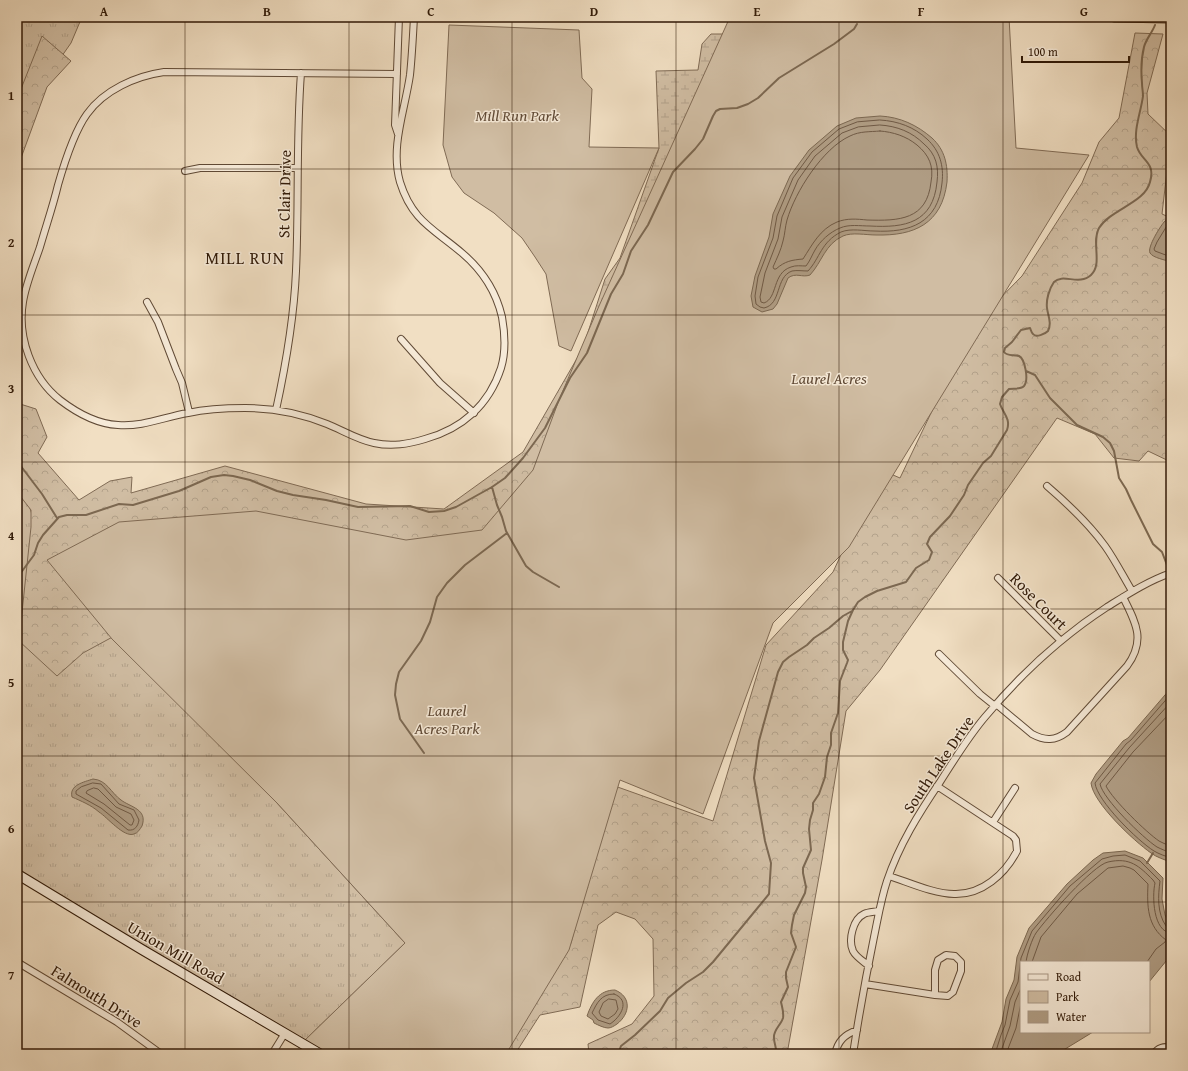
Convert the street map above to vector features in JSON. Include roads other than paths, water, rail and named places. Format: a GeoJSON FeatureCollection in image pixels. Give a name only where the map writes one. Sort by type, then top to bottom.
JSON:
{"type":"FeatureCollection","features":[{"type":"Feature","properties":{"kind":"street"},"geometry":{"type":"LineString","coordinates":[[398,134],[395,125],[399,17]]}},
{"type":"Feature","properties":{"kind":"street"},"geometry":{"type":"LineString","coordinates":[[397,74],[175,71],[154,73],[133,80],[103,97],[87,112],[63,169],[41,244],[28,278],[22,304],[22,321],[25,341],[33,365],[48,388],[64,403],[85,415],[108,424],[143,424],[189,412],[235,408],[276,410],[312,418],[368,441],[389,445],[409,444],[439,436],[458,426],[474,412],[486,399],[494,385],[503,358],[504,334],[500,311],[492,289],[478,269],[462,253],[427,226],[413,211],[400,183],[396,162],[398,134],[410,74],[414,17]]}},
{"type":"Feature","properties":{"kind":"street"},"geometry":{"type":"LineString","coordinates":[[1114,17],[1171,18]]}},
{"type":"Feature","properties":{"kind":"street","name":"St Clair Drive"},"geometry":{"type":"LineString","coordinates":[[276,410],[286,359],[293,310],[296,270],[298,107],[301,73]]}},
{"type":"Feature","properties":{"kind":"street"},"geometry":{"type":"LineString","coordinates":[[185,171],[200,168],[297,168]]}},
{"type":"Feature","properties":{"kind":"street"},"geometry":{"type":"LineString","coordinates":[[147,302],[158,322],[182,383],[189,412]]}},
{"type":"Feature","properties":{"kind":"street"},"geometry":{"type":"LineString","coordinates":[[401,339],[440,383],[474,412]]}},
{"type":"Feature","properties":{"kind":"street"},"geometry":{"type":"LineString","coordinates":[[1047,486],[1090,528],[1105,545],[1132,591]]}},
{"type":"Feature","properties":{"kind":"street","name":"South Lake Drive"},"geometry":{"type":"LineString","coordinates":[[853,1054],[879,910],[889,876],[906,837],[937,786],[976,730],[996,705],[1028,671],[1061,641],[1090,619],[1132,591],[1158,577],[1171,573]]}},
{"type":"Feature","properties":{"kind":"street","name":"Rose Court"},"geometry":{"type":"LineString","coordinates":[[998,578],[1061,641]]}},
{"type":"Feature","properties":{"kind":"street"},"geometry":{"type":"LineString","coordinates":[[939,654],[980,694],[1032,734],[1044,739],[1056,739],[1067,732],[1127,666],[1135,654],[1138,640],[1137,628],[1123,597]]}},
{"type":"Feature","properties":{"kind":"street"},"geometry":{"type":"LineString","coordinates":[[889,876],[946,894],[962,894],[983,887],[996,879],[1018,851],[1016,840],[1013,836],[937,786]]}},
{"type":"Feature","properties":{"kind":"street"},"geometry":{"type":"LineString","coordinates":[[993,822],[1015,788]]}},
{"type":"Feature","properties":{"kind":"street","name":"Union Mill Road"},"geometry":{"type":"LineString","coordinates":[[17,874],[320,1054]]}},
{"type":"Feature","properties":{"kind":"street"},"geometry":{"type":"LineString","coordinates":[[869,966],[853,951],[851,938],[855,924],[859,918],[864,914],[879,910]]}},
{"type":"Feature","properties":{"kind":"street"},"geometry":{"type":"LineString","coordinates":[[865,984],[948,996],[953,992],[961,971],[961,962],[955,956],[946,955],[938,960],[935,970],[935,994]]}},
{"type":"Feature","properties":{"kind":"street","name":"Falmouth Drive"},"geometry":{"type":"LineString","coordinates":[[17,962],[117,1022],[161,1054]]}},
{"type":"Feature","properties":{"kind":"street"},"geometry":{"type":"LineString","coordinates":[[835,1054],[838,1044],[842,1038],[857,1030]]}},
{"type":"Feature","properties":{"kind":"street"},"geometry":{"type":"LineString","coordinates":[[272,1054],[285,1033]]}},
{"type":"Feature","properties":{"kind":"street"},"geometry":{"type":"LineString","coordinates":[[1154,1054],[1155,1051],[1161,1047],[1171,1049]]}},
{"type":"Feature","properties":{"kind":"water"},"geometry":{"type":"Polygon","coordinates":[[[880,116],[908,122],[932,138],[940,148],[945,158],[947,182],[944,196],[939,208],[924,225],[914,230],[890,235],[855,234],[843,236],[837,239],[828,248],[810,275],[794,275],[788,278],[777,304],[773,309],[762,312],[753,307],[751,296],[755,276],[769,237],[773,214],[790,176],[809,150],[837,126],[856,118],[880,116]]]}},
{"type":"Feature","properties":{"kind":"water"},"geometry":{"type":"Polygon","coordinates":[[[1171,218],[1171,262],[1152,255],[1150,250],[1155,236],[1166,220],[1171,218]]]}},
{"type":"Feature","properties":{"kind":"water"},"geometry":{"type":"Polygon","coordinates":[[[1171,688],[1171,862],[1153,854],[1125,831],[1106,811],[1093,791],[1091,783],[1096,774],[1123,741],[1128,738],[1171,688]]]}},
{"type":"Feature","properties":{"kind":"water"},"geometry":{"type":"Polygon","coordinates":[[[93,779],[105,784],[121,800],[140,812],[143,816],[143,820],[142,826],[137,833],[125,833],[93,807],[72,797],[75,787],[93,779]]]}},
{"type":"Feature","properties":{"kind":"water"},"geometry":{"type":"Polygon","coordinates":[[[1125,851],[1143,858],[1163,878],[1162,899],[1165,915],[1171,927],[1171,955],[1150,981],[1150,961],[1020,961],[1020,1033],[1091,1033],[1057,1054],[992,1054],[992,1049],[1002,1022],[1006,999],[1014,980],[1017,957],[1029,928],[1067,884],[1093,860],[1103,853],[1125,851]]]}},
{"type":"Feature","properties":{"kind":"water"},"geometry":{"type":"Polygon","coordinates":[[[615,990],[627,1001],[627,1011],[617,1024],[610,1028],[605,1028],[594,1023],[593,1020],[587,1016],[591,1006],[600,995],[605,992],[615,990]]]}},
{"type":"Feature","properties":{"kind":"waterway"},"geometry":{"type":"LineString","coordinates":[[17,578],[34,555],[38,543],[43,535],[59,517],[67,515],[86,515],[119,504],[133,505],[179,491],[211,477],[224,475],[233,476],[250,480],[277,491],[293,495],[358,507],[410,506],[429,512],[444,511],[456,507],[492,487],[505,478],[523,458],[545,428],[570,378],[587,353],[611,294],[623,274],[631,251],[648,225],[673,172],[703,139],[716,111],[720,109],[737,108],[758,98],[779,78],[834,44],[854,29],[857,24]]}},
{"type":"Feature","properties":{"kind":"waterway"},"geometry":{"type":"LineString","coordinates":[[776,1054],[774,1035],[783,1018],[781,1002],[788,987],[786,972],[796,947],[791,933],[792,925],[794,915],[805,893],[806,887],[803,868],[811,850],[809,829],[813,803],[819,794],[825,777],[827,757],[831,745],[831,733],[838,713],[840,681],[848,660],[843,650],[843,642],[848,621],[858,602],[877,591],[906,582],[916,568],[929,560],[932,552],[927,544],[930,537],[950,516],[964,495],[968,485],[983,463],[991,456],[1007,430],[1007,419],[1000,404],[1002,397],[1009,389],[1021,388],[1024,386],[1026,379],[1025,365],[1019,356],[1006,354],[1004,352],[1005,348],[1012,342],[1021,330],[1030,328],[1032,333],[1036,336],[1048,331],[1050,322],[1047,302],[1049,291],[1054,282],[1062,279],[1076,280],[1086,278],[1091,275],[1096,265],[1096,240],[1099,228],[1104,221],[1135,201],[1147,189],[1150,182],[1151,170],[1150,166],[1139,152],[1136,134],[1143,96],[1141,70],[1143,52],[1146,41],[1155,25]]}},
{"type":"Feature","properties":{"kind":"waterway"},"geometry":{"type":"LineString","coordinates":[[1026,371],[1035,375],[1050,398],[1077,425],[1103,437],[1110,443],[1114,451],[1119,478],[1153,544],[1162,552],[1170,573]]}},
{"type":"Feature","properties":{"kind":"waterway"},"geometry":{"type":"LineString","coordinates":[[17,461],[42,494],[57,518]]}},
{"type":"Feature","properties":{"kind":"waterway"},"geometry":{"type":"LineString","coordinates":[[492,487],[506,531],[526,566],[533,572],[559,587]]}},
{"type":"Feature","properties":{"kind":"waterway"},"geometry":{"type":"LineString","coordinates":[[424,753],[400,719],[395,695],[399,672],[421,641],[430,622],[437,597],[447,583],[465,565],[507,533]]}},
{"type":"Feature","properties":{"kind":"waterway"},"geometry":{"type":"LineString","coordinates":[[618,1054],[621,1046],[660,1011],[668,998],[686,983],[703,972],[713,962],[769,894],[771,863],[765,841],[754,778],[759,741],[778,672],[783,662],[789,657],[807,645],[843,616],[852,611]]}},
{"type":"Feature","properties":{"kind":"waterway"},"geometry":{"type":"LineString","coordinates":[[1147,863],[1153,853]]}},
{"type":"Feature","properties":{"kind":"district","name":"MILL RUN"},"geometry":{"type":"Point","coordinates":[245,258]}},
{"type":"Feature","properties":{"kind":"park label","name":"Mill Run Park"},"geometry":{"type":"Point","coordinates":[517,115]}},
{"type":"Feature","properties":{"kind":"park label","name":"Laurel Acres"},"geometry":{"type":"Point","coordinates":[829,378]}},
{"type":"Feature","properties":{"kind":"park label","name":"Laurel Acres Park"},"geometry":{"type":"Point","coordinates":[447,719]}}]}
